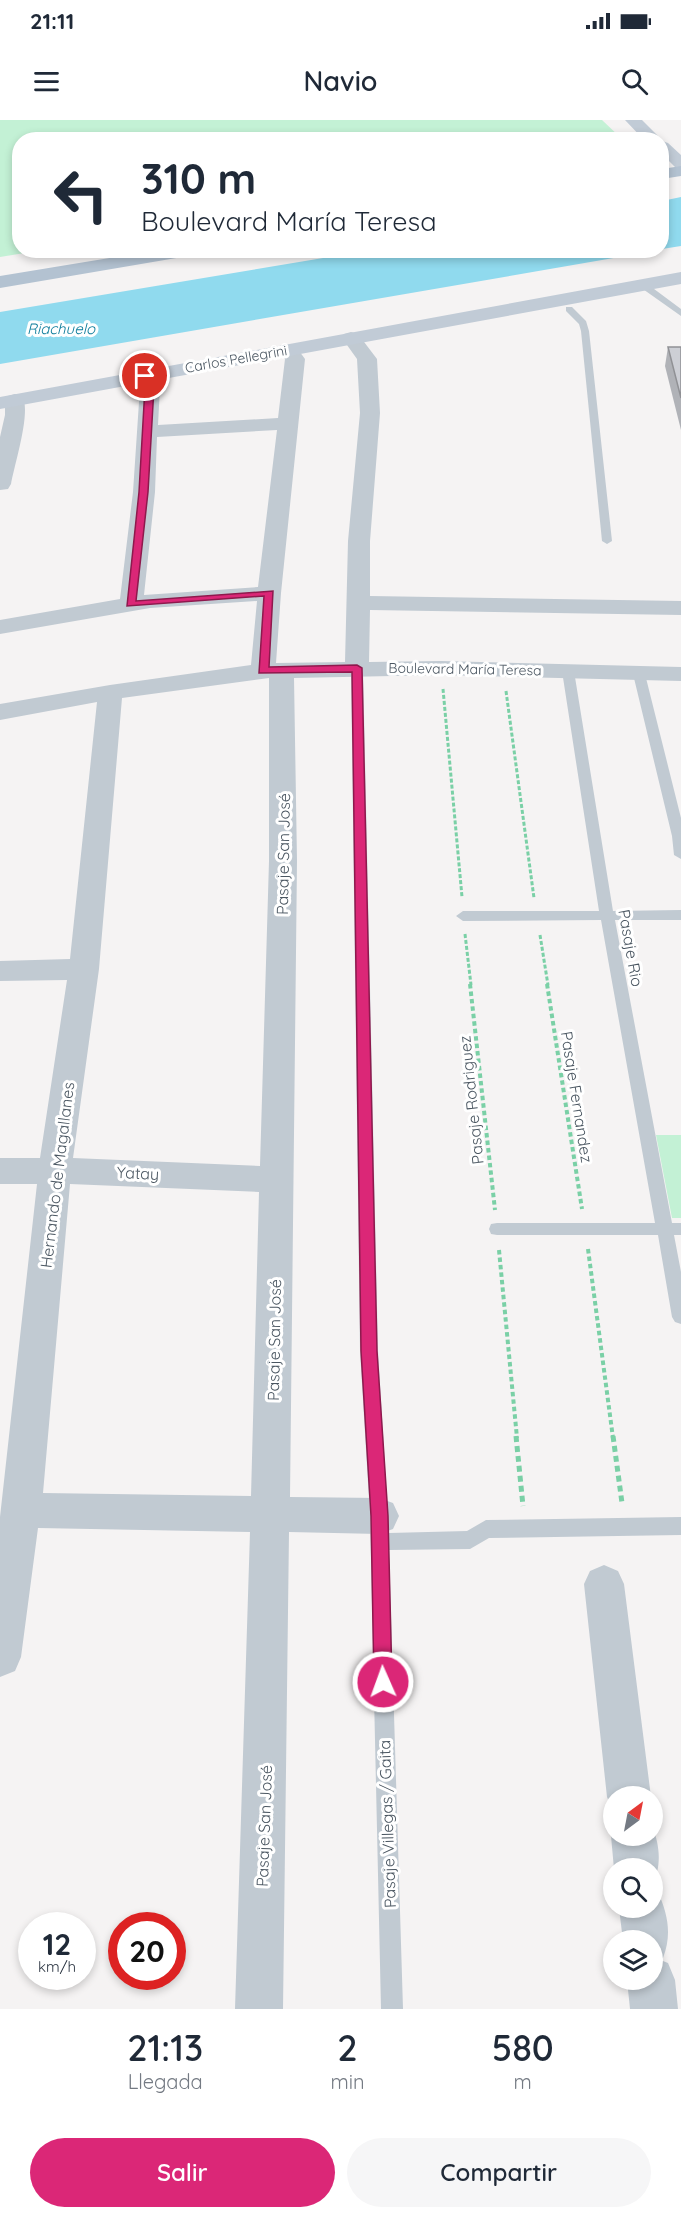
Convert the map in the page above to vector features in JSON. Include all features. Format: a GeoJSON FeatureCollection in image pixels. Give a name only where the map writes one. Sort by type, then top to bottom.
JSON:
{"type":"FeatureCollection","features":[{"type":"Feature","properties":{"kind":"main road"},"geometry":{"type":"LineString","coordinates":[[633,120],[646,132]]}},
{"type":"Feature","properties":{"kind":"main road"},"geometry":{"type":"LineString","coordinates":[[0,267],[55,258]]}},
{"type":"Feature","properties":{"kind":"main road"},"geometry":{"type":"LineString","coordinates":[[0,282],[146,258]]}},
{"type":"Feature","properties":{"kind":"main road","name":"Carlos Pellegrini"},"geometry":{"type":"LineString","coordinates":[[401,329],[447,329],[569,309],[649,289],[681,278]]}},
{"type":"Feature","properties":{"kind":"main road","name":"Carlos Pellegrini"},"geometry":{"type":"LineString","coordinates":[[8,402],[401,329],[649,289],[681,288]]}},
{"type":"Feature","properties":{"kind":"street"},"geometry":{"type":"LineString","coordinates":[[351,338],[367,359],[370,413],[357,603],[357,668]]}},
{"type":"Feature","properties":{"kind":"street","name":"Pasaje San José"},"geometry":{"type":"LineString","coordinates":[[259,2009],[272,1515],[284,764],[272,671],[269,593],[295,359],[288,350]]}},
{"type":"Feature","properties":{"kind":"street"},"geometry":{"type":"LineString","coordinates":[[131,604],[144,492],[150,387],[145,376]]}},
{"type":"Feature","properties":{"kind":"street"},"geometry":{"type":"LineString","coordinates":[[0,484],[15,415],[8,402]]}},
{"type":"Feature","properties":{"kind":"street"},"geometry":{"type":"LineString","coordinates":[[146,432],[288,423]]}},
{"type":"Feature","properties":{"kind":"street"},"geometry":{"type":"LineString","coordinates":[[0,627],[131,604],[269,593]]}},
{"type":"Feature","properties":{"kind":"street"},"geometry":{"type":"LineString","coordinates":[[357,603],[681,608]]}},
{"type":"Feature","properties":{"kind":"street","name":"Boulevard María Teresa"},"geometry":{"type":"LineString","coordinates":[[0,712],[110,692],[272,671],[441,668],[681,674]]}},
{"type":"Feature","properties":{"kind":"street","name":"Hernando de Magallanes"},"geometry":{"type":"LineString","coordinates":[[0,1657],[15,1495],[55,1170],[84,969],[110,692]]}},
{"type":"Feature","properties":{"kind":"street"},"geometry":{"type":"LineString","coordinates":[[0,971],[84,969]]}},
{"type":"Feature","properties":{"kind":"street","name":"Yatay"},"geometry":{"type":"LineString","coordinates":[[0,1171],[55,1170],[276,1179]]}},
{"type":"Feature","properties":{"kind":"street"},"geometry":{"type":"LineString","coordinates":[[15,1495],[272,1515],[379,1529]]}},
{"type":"Feature","properties":{"kind":"street"},"geometry":{"type":"LineString","coordinates":[[604,1584],[628,1786]]}},
{"type":"Feature","properties":{"kind":"street"},"geometry":{"type":"LineString","coordinates":[[652,1990],[654,2009]]}},
{"type":"Feature","properties":{"kind":"lane"},"geometry":{"type":"LineString","coordinates":[[649,289],[681,313]]}},
{"type":"Feature","properties":{"kind":"lane"},"geometry":{"type":"LineString","coordinates":[[569,309],[583,324],[585,331],[607,541]]}},
{"type":"Feature","properties":{"kind":"lane","name":"Pasaje Villegas / Gaita"},"geometry":{"type":"LineString","coordinates":[[357,668],[369,1351],[379,1529],[392,2009]]}},
{"type":"Feature","properties":{"kind":"lane","name":"Pasaje Rio"},"geometry":{"type":"LineString","coordinates":[[568,671],[607,916],[673,1230],[681,1317]]}},
{"type":"Feature","properties":{"kind":"lane"},"geometry":{"type":"LineString","coordinates":[[639,674],[679,836],[681,855]]}},
{"type":"Feature","properties":{"kind":"lane"},"geometry":{"type":"LineString","coordinates":[[463,916],[681,915]]}},
{"type":"Feature","properties":{"kind":"lane"},"geometry":{"type":"LineString","coordinates":[[497,1229],[673,1230]]}},
{"type":"Feature","properties":{"kind":"lane"},"geometry":{"type":"LineString","coordinates":[[379,1529],[470,1540],[486,1530],[681,1526]]}},
{"type":"Feature","properties":{"kind":"path","name":"Pasaje Rodriguez"},"geometry":{"type":"LineString","coordinates":[[441,668],[463,916],[497,1229],[525,1530]]}},
{"type":"Feature","properties":{"kind":"path","name":"Pasaje Fernandez"},"geometry":{"type":"LineString","coordinates":[[507,670],[506,703],[585,1230],[625,1528]]}},
{"type":"Feature","properties":{"kind":"green space"},"geometry":{"type":"Polygon","coordinates":[[[0,120],[602,120],[615,132],[12,132],[12,255],[0,257],[0,120]]]}},
{"type":"Feature","properties":{"kind":"green space"},"geometry":{"type":"Polygon","coordinates":[[[656,1135],[681,1135],[681,1218],[672,1218],[656,1135]]]}},
{"type":"Feature","properties":{"kind":"water"},"geometry":{"type":"Polygon","coordinates":[[[681,197],[681,246],[669,248],[669,200],[681,197]]]}},
{"type":"Feature","properties":{"kind":"water","name":"Riachuelo"},"geometry":{"type":"Polygon","coordinates":[[[323,258],[613,258],[0,364],[0,312],[323,258]]]}},
{"type":"Feature","properties":{"kind":"building"},"geometry":{"type":"Polygon","coordinates":[[[668,347],[681,347],[681,398],[668,347]]]}},
{"type":"Feature","properties":{"kind":"route"},"geometry":{"type":"LineString","coordinates":[[145,376],[150,387],[144,492],[131,604],[269,593],[263,671],[357,668],[369,1351],[379,1516],[383,1682]]}}]}
